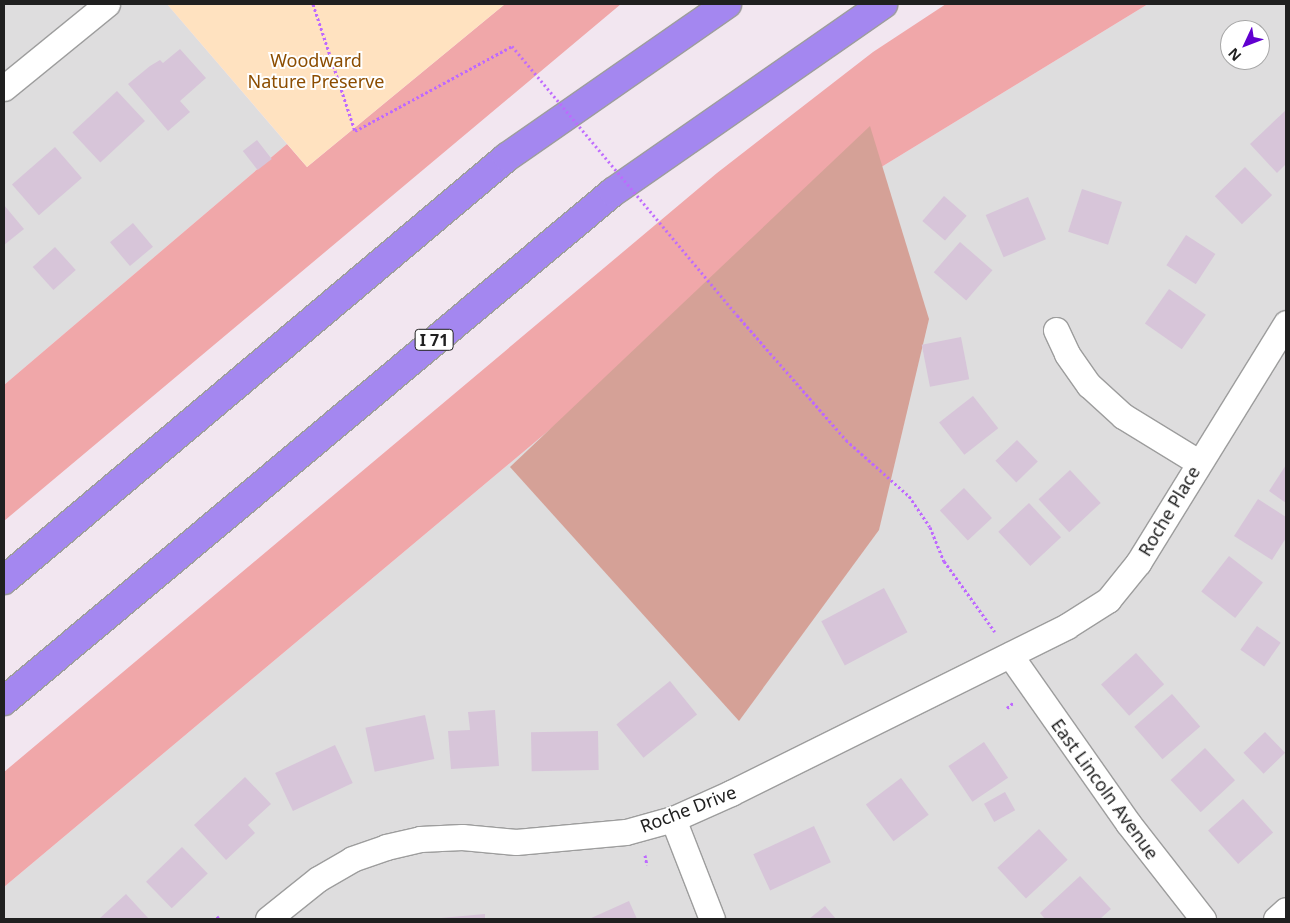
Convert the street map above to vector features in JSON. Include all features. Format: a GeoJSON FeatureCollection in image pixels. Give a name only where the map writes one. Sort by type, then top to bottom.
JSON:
{"type":"FeatureCollection","features":[{"type":"Feature","properties":{"kind":"highway"},"geometry":{"type":"LineString","coordinates":[[4,580],[508,157],[727,4]]}},
{"type":"Feature","properties":{"kind":"highway","name":"I 71"},"geometry":{"type":"LineString","coordinates":[[4,701],[613,192],[883,4]]}},
{"type":"Feature","properties":{"kind":"street"},"geometry":{"type":"LineString","coordinates":[[5,84],[107,4]]}},
{"type":"Feature","properties":{"kind":"street","name":"Roche Place"},"geometry":{"type":"LineString","coordinates":[[1010,655],[1108,600],[1138,563],[1198,462],[1286,323]]}},
{"type":"Feature","properties":{"kind":"street"},"geometry":{"type":"LineString","coordinates":[[1056,330],[1067,354],[1089,385],[1123,416],[1198,462]]}},
{"type":"Feature","properties":{"kind":"street","name":"Roche Drive"},"geometry":{"type":"LineString","coordinates":[[268,919],[318,879],[352,859],[386,847],[420,839],[462,837],[516,842],[626,832],[672,818],[1010,655]]}},
{"type":"Feature","properties":{"kind":"street","name":"East Lincoln Avenue"},"geometry":{"type":"LineString","coordinates":[[1010,655],[1128,824],[1203,919]]}},
{"type":"Feature","properties":{"kind":"street"},"geometry":{"type":"LineString","coordinates":[[672,818],[712,919]]}},
{"type":"Feature","properties":{"kind":"street"},"geometry":{"type":"LineString","coordinates":[[1276,919],[1286,910]]}},
{"type":"Feature","properties":{"kind":"path"},"geometry":{"type":"LineString","coordinates":[[313,4],[355,132],[512,46],[737,315],[846,440],[909,496],[930,527],[944,561],[1010,655]]}},
{"type":"Feature","properties":{"kind":"shaded area"},"geometry":{"type":"Polygon","coordinates":[[[4,4],[167,4],[287,144],[4,385],[4,4]]]}},
{"type":"Feature","properties":{"kind":"shaded area"},"geometry":{"type":"Polygon","coordinates":[[[505,4],[621,4],[4,521],[4,385],[287,144],[307,167],[505,4]]]}},
{"type":"Feature","properties":{"kind":"shaded area"},"geometry":{"type":"Polygon","coordinates":[[[946,4],[1148,4],[775,232],[578,406],[4,887],[4,772],[717,173],[873,52],[946,4]]]}},
{"type":"Feature","properties":{"kind":"shaded area"},"geometry":{"type":"Polygon","coordinates":[[[1148,4],[1286,4],[1286,919],[4,919],[4,887],[578,406],[775,232],[1148,4]]]}},
{"type":"Feature","properties":{"kind":"shaded area"},"geometry":{"type":"Polygon","coordinates":[[[870,126],[929,319],[879,530],[739,721],[510,467],[870,126]]]}},
{"type":"Feature","properties":{"kind":"green space","name":"Woodward Nature Preserve"},"geometry":{"type":"Polygon","coordinates":[[[167,4],[505,4],[307,167],[167,4]]]}},
{"type":"Feature","properties":{"kind":"building"},"geometry":{"type":"Polygon","coordinates":[[[180,49],[206,78],[180,101],[190,112],[168,131],[128,84],[150,66],[160,60],[163,63],[180,49]]]}},
{"type":"Feature","properties":{"kind":"building"},"geometry":{"type":"Polygon","coordinates":[[[117,91],[145,121],[100,163],[72,133],[117,91]]]}},
{"type":"Feature","properties":{"kind":"building"},"geometry":{"type":"Polygon","coordinates":[[[1286,110],[1286,164],[1277,173],[1250,144],[1286,110]]]}},
{"type":"Feature","properties":{"kind":"building"},"geometry":{"type":"Polygon","coordinates":[[[257,140],[272,159],[258,170],[243,151],[257,140]]]}},
{"type":"Feature","properties":{"kind":"building"},"geometry":{"type":"Polygon","coordinates":[[[55,147],[82,178],[39,215],[12,184],[55,147]]]}},
{"type":"Feature","properties":{"kind":"building"},"geometry":{"type":"Polygon","coordinates":[[[1245,167],[1272,195],[1242,224],[1215,196],[1245,167]]]}},
{"type":"Feature","properties":{"kind":"building"},"geometry":{"type":"Polygon","coordinates":[[[1082,189],[1122,202],[1108,245],[1068,232],[1082,189]]]}},
{"type":"Feature","properties":{"kind":"building"},"geometry":{"type":"Polygon","coordinates":[[[944,196],[967,216],[945,241],[922,221],[944,196]]]}},
{"type":"Feature","properties":{"kind":"building"},"geometry":{"type":"Polygon","coordinates":[[[1028,197],[1046,239],[1004,257],[986,215],[1028,197]]]}},
{"type":"Feature","properties":{"kind":"building"},"geometry":{"type":"Polygon","coordinates":[[[4,205],[24,229],[4,245],[4,205]]]}},
{"type":"Feature","properties":{"kind":"building"},"geometry":{"type":"Polygon","coordinates":[[[133,223],[153,247],[130,266],[110,242],[133,223]]]}},
{"type":"Feature","properties":{"kind":"building"},"geometry":{"type":"Polygon","coordinates":[[[1186,235],[1215,254],[1196,284],[1166,265],[1186,235]]]}},
{"type":"Feature","properties":{"kind":"building"},"geometry":{"type":"Polygon","coordinates":[[[960,242],[992,270],[966,300],[934,272],[960,242]]]}},
{"type":"Feature","properties":{"kind":"building"},"geometry":{"type":"Polygon","coordinates":[[[55,247],[76,270],[53,290],[33,267],[55,247]]]}},
{"type":"Feature","properties":{"kind":"building"},"geometry":{"type":"Polygon","coordinates":[[[1169,289],[1206,315],[1182,349],[1145,323],[1169,289]]]}},
{"type":"Feature","properties":{"kind":"building"},"geometry":{"type":"Polygon","coordinates":[[[961,337],[969,379],[930,387],[922,345],[961,337]]]}},
{"type":"Feature","properties":{"kind":"building"},"geometry":{"type":"Polygon","coordinates":[[[973,396],[998,428],[964,455],[939,422],[973,396]]]}},
{"type":"Feature","properties":{"kind":"building"},"geometry":{"type":"Polygon","coordinates":[[[1017,440],[1038,462],[1016,482],[995,461],[1017,440]]]}},
{"type":"Feature","properties":{"kind":"building"},"geometry":{"type":"Polygon","coordinates":[[[1286,465],[1286,503],[1269,491],[1286,465]]]}},
{"type":"Feature","properties":{"kind":"building"},"geometry":{"type":"Polygon","coordinates":[[[1070,470],[1101,503],[1069,532],[1039,499],[1070,470]]]}},
{"type":"Feature","properties":{"kind":"building"},"geometry":{"type":"Polygon","coordinates":[[[964,488],[992,518],[968,540],[940,511],[964,488]]]}},
{"type":"Feature","properties":{"kind":"building"},"geometry":{"type":"Polygon","coordinates":[[[1258,499],[1286,517],[1286,538],[1272,560],[1234,536],[1258,499]]]}},
{"type":"Feature","properties":{"kind":"building"},"geometry":{"type":"Polygon","coordinates":[[[1029,503],[1061,537],[1030,566],[998,532],[1029,503]]]}},
{"type":"Feature","properties":{"kind":"building"},"geometry":{"type":"Polygon","coordinates":[[[1229,556],[1263,582],[1235,618],[1201,591],[1229,556]]]}},
{"type":"Feature","properties":{"kind":"building"},"geometry":{"type":"Polygon","coordinates":[[[884,588],[907,632],[845,665],[821,621],[884,588]]]}},
{"type":"Feature","properties":{"kind":"building"},"geometry":{"type":"Polygon","coordinates":[[[1257,626],[1281,643],[1264,666],[1240,650],[1257,626]]]}},
{"type":"Feature","properties":{"kind":"building"},"geometry":{"type":"Polygon","coordinates":[[[1136,653],[1164,684],[1129,716],[1101,684],[1136,653]]]}},
{"type":"Feature","properties":{"kind":"building"},"geometry":{"type":"Polygon","coordinates":[[[670,681],[697,714],[643,758],[616,724],[670,681]]]}},
{"type":"Feature","properties":{"kind":"building"},"geometry":{"type":"Polygon","coordinates":[[[1172,694],[1200,726],[1162,759],[1134,727],[1172,694]]]}},
{"type":"Feature","properties":{"kind":"building"},"geometry":{"type":"Polygon","coordinates":[[[495,710],[499,766],[451,769],[448,731],[470,730],[468,712],[495,710]]]}},
{"type":"Feature","properties":{"kind":"building"},"geometry":{"type":"Polygon","coordinates":[[[425,715],[434,759],[375,772],[365,728],[425,715]]]}},
{"type":"Feature","properties":{"kind":"building"},"geometry":{"type":"Polygon","coordinates":[[[598,731],[599,770],[532,771],[531,732],[598,731]]]}},
{"type":"Feature","properties":{"kind":"building"},"geometry":{"type":"Polygon","coordinates":[[[1265,732],[1285,753],[1264,774],[1243,753],[1265,732]]]}},
{"type":"Feature","properties":{"kind":"building"},"geometry":{"type":"Polygon","coordinates":[[[984,742],[1008,778],[972,802],[948,766],[984,742]]]}},
{"type":"Feature","properties":{"kind":"building"},"geometry":{"type":"Polygon","coordinates":[[[335,745],[353,783],[293,811],[275,773],[335,745]]]}},
{"type":"Feature","properties":{"kind":"building"},"geometry":{"type":"Polygon","coordinates":[[[1205,748],[1235,780],[1201,812],[1171,780],[1205,748]]]}},
{"type":"Feature","properties":{"kind":"building"},"geometry":{"type":"Polygon","coordinates":[[[245,777],[271,804],[248,825],[255,833],[226,860],[194,825],[245,777]]]}},
{"type":"Feature","properties":{"kind":"building"},"geometry":{"type":"Polygon","coordinates":[[[901,778],[929,815],[894,841],[866,804],[901,778]]]}},
{"type":"Feature","properties":{"kind":"building"},"geometry":{"type":"Polygon","coordinates":[[[1005,792],[1015,810],[994,822],[984,804],[1005,792]]]}},
{"type":"Feature","properties":{"kind":"building"},"geometry":{"type":"Polygon","coordinates":[[[1243,799],[1273,832],[1238,864],[1208,830],[1243,799]]]}},
{"type":"Feature","properties":{"kind":"building"},"geometry":{"type":"Polygon","coordinates":[[[814,826],[831,862],[770,891],[753,854],[814,826]]]}},
{"type":"Feature","properties":{"kind":"building"},"geometry":{"type":"Polygon","coordinates":[[[1039,829],[1068,860],[1026,899],[997,868],[1039,829]]]}},
{"type":"Feature","properties":{"kind":"building"},"geometry":{"type":"Polygon","coordinates":[[[182,847],[208,874],[172,908],[146,882],[182,847]]]}},
{"type":"Feature","properties":{"kind":"building"},"geometry":{"type":"Polygon","coordinates":[[[1080,876],[1111,909],[1100,919],[1045,919],[1040,913],[1080,876]]]}},
{"type":"Feature","properties":{"kind":"building"},"geometry":{"type":"Polygon","coordinates":[[[126,894],[149,919],[99,919],[126,894]]]}},
{"type":"Feature","properties":{"kind":"building"},"geometry":{"type":"Polygon","coordinates":[[[629,901],[637,919],[589,919],[629,901]]]}},
{"type":"Feature","properties":{"kind":"building"},"geometry":{"type":"Polygon","coordinates":[[[825,906],[836,919],[809,919],[825,906]]]}},
{"type":"Feature","properties":{"kind":"building"},"geometry":{"type":"Polygon","coordinates":[[[485,914],[485,919],[441,919],[441,918],[485,914]]]}}]}
